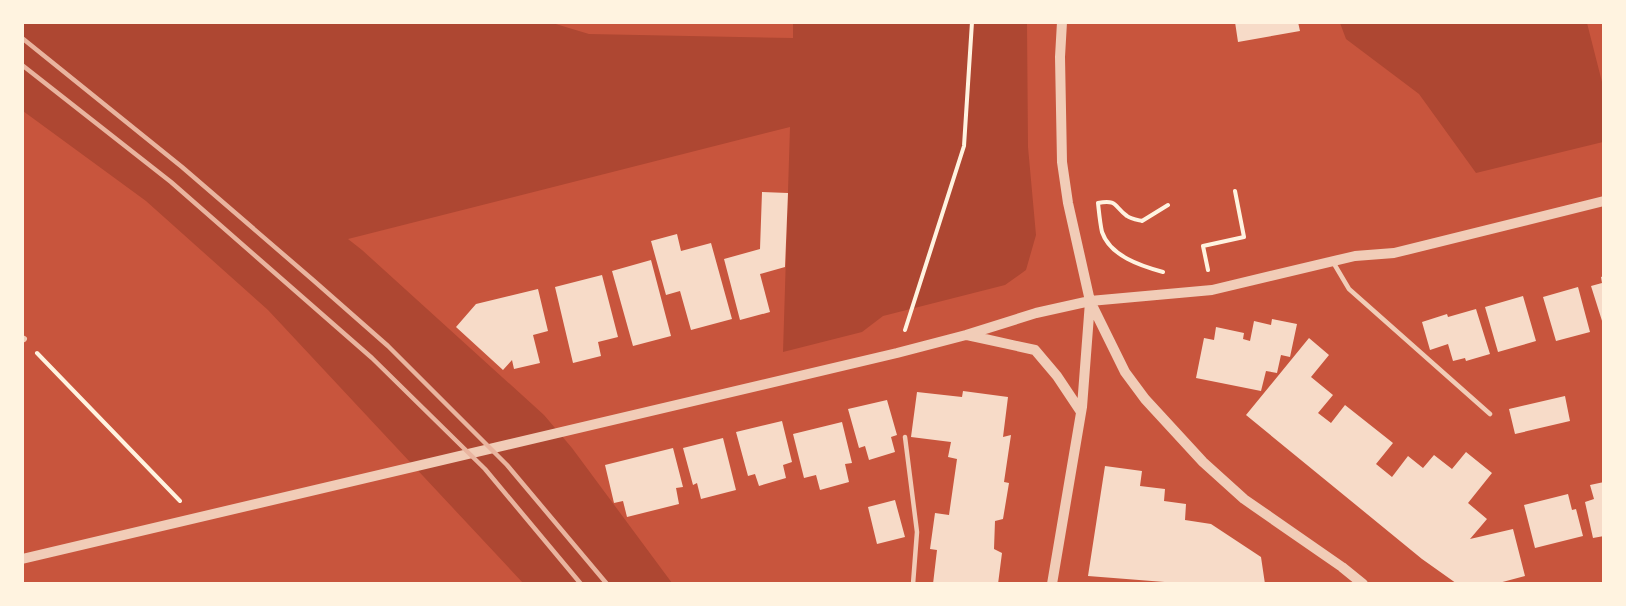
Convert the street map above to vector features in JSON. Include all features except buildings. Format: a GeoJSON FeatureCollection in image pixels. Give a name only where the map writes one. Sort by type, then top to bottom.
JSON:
{"type":"FeatureCollection","features":[{"type":"Feature","properties":{"kind":"street"},"geometry":{"type":"LineString","coordinates":[[1062,22],[1060,57],[1062,162],[1068,203],[1090,301],[1125,372],[1145,399],[1203,462],[1244,499],[1363,584]]}},
{"type":"Feature","properties":{"kind":"street"},"geometry":{"type":"LineString","coordinates":[[22,559],[897,353],[1036,313],[1090,301],[1212,290],[1355,256],[1394,253],[1604,201]]}},
{"type":"Feature","properties":{"kind":"street"},"geometry":{"type":"LineString","coordinates":[[1052,584],[1081,412],[1090,301]]}},
{"type":"Feature","properties":{"kind":"street"},"geometry":{"type":"LineString","coordinates":[[966,335],[1035,350],[1057,376],[1081,412]]}},
{"type":"Feature","properties":{"kind":"lane"},"geometry":{"type":"LineString","coordinates":[[1333,262],[1349,289],[1490,414]]}},
{"type":"Feature","properties":{"kind":"lane"},"geometry":{"type":"LineString","coordinates":[[905,436],[917,532],[913,584]]}},
{"type":"Feature","properties":{"kind":"path"},"geometry":{"type":"LineString","coordinates":[[897,353],[964,146],[972,22]]}},
{"type":"Feature","properties":{"kind":"path"},"geometry":{"type":"LineString","coordinates":[[1212,290],[1203,246],[1244,237],[1235,191]]}},
{"type":"Feature","properties":{"kind":"path"},"geometry":{"type":"LineString","coordinates":[[1168,205],[1142,221],[1128,216],[1116,204],[1107,201],[1098,203],[1102,232],[1110,246],[1137,265],[1170,274]]}},
{"type":"Feature","properties":{"kind":"path"},"geometry":{"type":"LineString","coordinates":[[1199,271],[1208,270]]}},
{"type":"Feature","properties":{"kind":"path"},"geometry":{"type":"LineString","coordinates":[[23,338],[196,518]]}},
{"type":"Feature","properties":{"kind":"shaded area"},"geometry":{"type":"Polygon","coordinates":[[[549,22],[589,34],[793,38],[793,23],[1027,23],[1028,147],[1036,235],[1026,270],[1005,285],[883,316],[862,332],[783,352],[790,127],[348,239],[544,415],[572,448],[672,583],[523,583],[268,310],[146,201],[23,111],[23,23],[549,22]]]}},
{"type":"Feature","properties":{"kind":"shaded area"},"geometry":{"type":"Polygon","coordinates":[[[1340,23],[1587,23],[1603,86],[1603,142],[1476,173],[1419,94],[1346,39],[1340,23]]]}},
{"type":"Feature","properties":{"kind":"railway"},"geometry":{"type":"LineString","coordinates":[[22,38],[182,167],[388,346],[507,465],[607,584]]}},
{"type":"Feature","properties":{"kind":"railway"},"geometry":{"type":"LineString","coordinates":[[22,65],[171,182],[372,358],[485,469],[581,584]]}}]}
